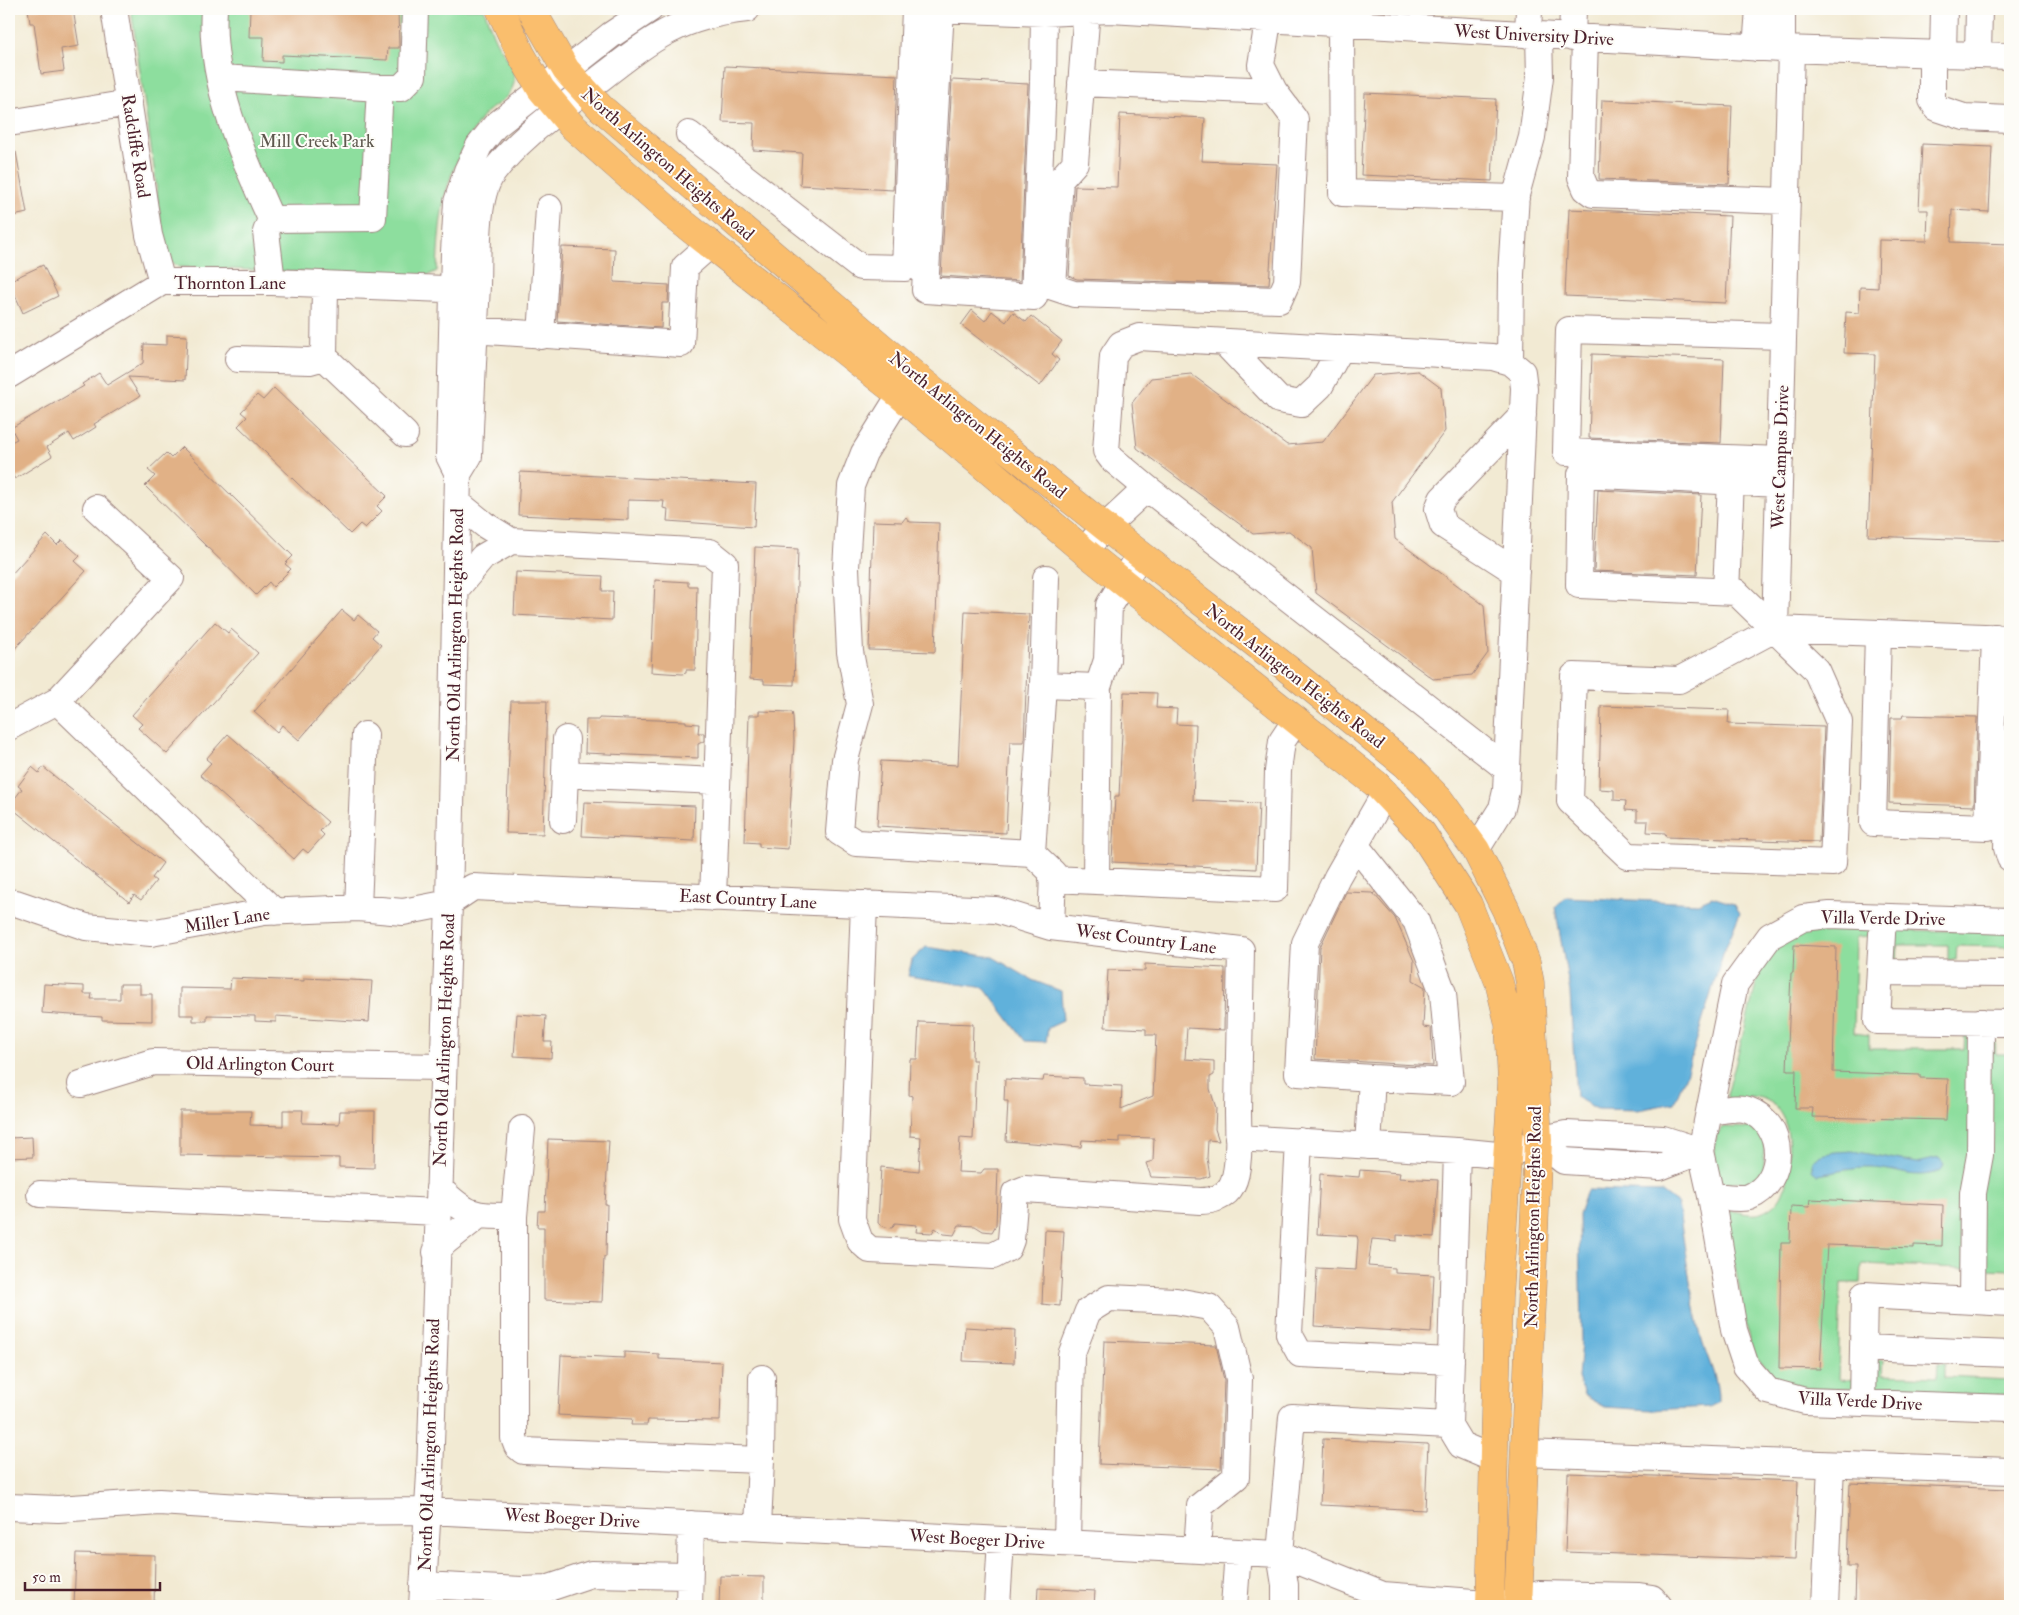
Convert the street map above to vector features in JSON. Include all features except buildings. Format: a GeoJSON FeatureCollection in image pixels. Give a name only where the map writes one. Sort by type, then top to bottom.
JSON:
{"type":"FeatureCollection","features":[{"type":"Feature","properties":{"kind":"main road","name":"North Arlington Heights Road"},"geometry":{"type":"LineString","coordinates":[[500,9],[521,54],[541,89],[558,112],[674,215],[900,395],[1084,551],[1385,793],[1422,833],[1468,904],[1499,982],[1508,1024],[1512,1083],[1498,1298],[1490,1605]]}},
{"type":"Feature","properties":{"kind":"main road","name":"North Arlington Heights Road"},"geometry":{"type":"LineString","coordinates":[[531,9],[566,70],[584,92],[695,190],[905,368],[1105,528],[1376,739],[1438,800],[1476,850],[1506,910],[1526,962],[1530,983],[1538,1140],[1518,1606]]}},
{"type":"Feature","properties":{"kind":"street","name":"Radcliffe Road"},"geometry":{"type":"LineString","coordinates":[[114,9],[149,235],[162,282]]}},
{"type":"Feature","properties":{"kind":"street"},"geometry":{"type":"LineString","coordinates":[[214,9],[217,61],[239,148],[271,219],[266,232],[272,282]]}},
{"type":"Feature","properties":{"kind":"street"},"geometry":{"type":"LineString","coordinates":[[221,78],[401,88],[413,76],[415,9]]}},
{"type":"Feature","properties":{"kind":"street","name":"North Old Arlington Heights Road"},"geometry":{"type":"LineString","coordinates":[[422,1596],[428,1511],[443,1067],[458,474],[469,456],[463,330],[464,290],[457,202],[466,171],[480,146],[495,126],[611,35],[650,9]]}},
{"type":"Feature","properties":{"kind":"street","name":"North Old Arlington Heights Road"},"geometry":{"type":"LineString","coordinates":[[464,290],[483,197],[491,175],[530,132],[648,41],[671,28],[696,19],[748,9]]}},
{"type":"Feature","properties":{"kind":"street"},"geometry":{"type":"LineString","coordinates":[[689,134],[860,267],[905,268],[915,9]]}},
{"type":"Feature","properties":{"kind":"street"},"geometry":{"type":"LineString","coordinates":[[940,9],[925,290],[1034,297],[1044,13]]}},
{"type":"Feature","properties":{"kind":"street","name":"West University Drive"},"geometry":{"type":"LineString","coordinates":[[940,9],[1044,13],[1099,10],[1270,15],[1340,24],[1776,49],[2010,56]]}},
{"type":"Feature","properties":{"kind":"street"},"geometry":{"type":"LineString","coordinates":[[1510,362],[1511,274],[1516,198],[1532,136],[1540,78],[1529,9]]}},
{"type":"Feature","properties":{"kind":"street"},"geometry":{"type":"LineString","coordinates":[[1573,9],[1578,38],[1581,177],[1586,189],[1593,194],[1787,201]]}},
{"type":"Feature","properties":{"kind":"street"},"geometry":{"type":"LineString","coordinates":[[1759,9],[1776,49]]}},
{"type":"Feature","properties":{"kind":"street"},"geometry":{"type":"LineString","coordinates":[[1776,49],[1782,9]]}},
{"type":"Feature","properties":{"kind":"street"},"geometry":{"type":"LineString","coordinates":[[1944,9],[1932,100],[1937,108],[1964,118],[2010,119]]}},
{"type":"Feature","properties":{"kind":"street"},"geometry":{"type":"LineString","coordinates":[[1978,55],[1979,9]]}},
{"type":"Feature","properties":{"kind":"street"},"geometry":{"type":"LineString","coordinates":[[1099,10],[1081,83],[1075,163],[1060,180],[1053,287],[1074,294],[1279,300],[1287,282],[1295,119],[1274,91],[1261,65],[1270,15]]}},
{"type":"Feature","properties":{"kind":"street"},"geometry":{"type":"LineString","coordinates":[[1340,24],[1342,193],[1516,198]]}},
{"type":"Feature","properties":{"kind":"street","name":"West Campus Drive"},"geometry":{"type":"LineString","coordinates":[[1775,629],[1787,201],[1776,49]]}},
{"type":"Feature","properties":{"kind":"street"},"geometry":{"type":"LineString","coordinates":[[1081,83],[1274,91]]}},
{"type":"Feature","properties":{"kind":"street"},"geometry":{"type":"LineString","coordinates":[[271,219],[373,218],[380,88]]}},
{"type":"Feature","properties":{"kind":"street"},"geometry":{"type":"LineString","coordinates":[[9,123],[129,103]]}},
{"type":"Feature","properties":{"kind":"street"},"geometry":{"type":"LineString","coordinates":[[541,336],[549,208]]}},
{"type":"Feature","properties":{"kind":"street"},"geometry":{"type":"LineString","coordinates":[[463,330],[681,344],[686,267],[711,244]]}},
{"type":"Feature","properties":{"kind":"street","name":"Thornton Lane"},"geometry":{"type":"LineString","coordinates":[[9,375],[162,282],[272,282],[464,290]]}},
{"type":"Feature","properties":{"kind":"street"},"geometry":{"type":"LineString","coordinates":[[325,284],[324,357],[405,434]]}},
{"type":"Feature","properties":{"kind":"street"},"geometry":{"type":"LineString","coordinates":[[1779,472],[1566,452],[1569,330],[1783,336]]}},
{"type":"Feature","properties":{"kind":"street"},"geometry":{"type":"LineString","coordinates":[[1476,850],[1502,808],[1506,791],[1516,572],[1523,415],[1524,388],[1522,372],[1510,362],[1493,357],[1138,337],[1121,344],[1113,356],[1106,451],[1112,459],[1507,769]]}},
{"type":"Feature","properties":{"kind":"street"},"geometry":{"type":"LineString","coordinates":[[1224,342],[1279,400],[1301,404],[1320,386],[1341,348]]}},
{"type":"Feature","properties":{"kind":"street"},"geometry":{"type":"LineString","coordinates":[[238,359],[310,361],[324,357]]}},
{"type":"Feature","properties":{"kind":"street"},"geometry":{"type":"LineString","coordinates":[[900,395],[864,453],[851,486],[846,568],[850,652],[860,704],[845,760],[839,832],[856,843],[1032,853],[1053,872],[1051,927]]}},
{"type":"Feature","properties":{"kind":"street"},"geometry":{"type":"LineString","coordinates":[[1516,572],[1443,525],[1439,518],[1438,508],[1442,498],[1523,415]]}},
{"type":"Feature","properties":{"kind":"street"},"geometry":{"type":"LineString","coordinates":[[1779,472],[1731,481],[1581,474],[1579,585],[1736,592],[1775,629],[1816,670],[1840,722],[1833,863],[1628,856],[1570,801],[1574,676],[1679,680],[1775,629],[1878,633],[2003,638],[1988,827],[1873,823],[1878,633]]}},
{"type":"Feature","properties":{"kind":"street"},"geometry":{"type":"LineString","coordinates":[[1726,591],[1731,481]]}},
{"type":"Feature","properties":{"kind":"street"},"geometry":{"type":"LineString","coordinates":[[1084,551],[1147,488]]}},
{"type":"Feature","properties":{"kind":"street"},"geometry":{"type":"LineString","coordinates":[[458,503],[485,525],[511,542],[710,552],[725,564],[713,898]]}},
{"type":"Feature","properties":{"kind":"street"},"geometry":{"type":"LineString","coordinates":[[9,727],[57,701],[171,578],[96,508]]}},
{"type":"Feature","properties":{"kind":"street"},"geometry":{"type":"LineString","coordinates":[[456,589],[483,557],[511,542]]}},
{"type":"Feature","properties":{"kind":"street"},"geometry":{"type":"LineString","coordinates":[[1096,881],[1098,687],[1106,660],[1109,606],[1122,581],[1140,555]]}},
{"type":"Feature","properties":{"kind":"street"},"geometry":{"type":"LineString","coordinates":[[1032,853],[1043,685],[1046,578]]}},
{"type":"Feature","properties":{"kind":"street"},"geometry":{"type":"LineString","coordinates":[[1043,685],[1098,687]]}},
{"type":"Feature","properties":{"kind":"street"},"geometry":{"type":"LineString","coordinates":[[57,701],[275,912]]}},
{"type":"Feature","properties":{"kind":"street"},"geometry":{"type":"LineString","coordinates":[[1052,879],[1275,889],[1278,771],[1282,741],[1296,720]]}},
{"type":"Feature","properties":{"kind":"street"},"geometry":{"type":"LineString","coordinates":[[358,908],[365,735]]}},
{"type":"Feature","properties":{"kind":"street"},"geometry":{"type":"LineString","coordinates":[[563,820],[566,739]]}},
{"type":"Feature","properties":{"kind":"street"},"geometry":{"type":"LineString","coordinates":[[2010,742],[2006,848],[2010,858]]}},
{"type":"Feature","properties":{"kind":"street"},"geometry":{"type":"LineString","coordinates":[[565,774],[718,781]]}},
{"type":"Feature","properties":{"kind":"street"},"geometry":{"type":"LineString","coordinates":[[1356,846],[1416,922],[1443,993],[1451,1082],[1298,1073],[1305,943],[1337,877],[1385,793]]}},
{"type":"Feature","properties":{"kind":"street","name":"East Country Lane"},"geometry":{"type":"LineString","coordinates":[[448,903],[473,887],[996,910],[1051,927]]}},
{"type":"Feature","properties":{"kind":"street","name":"Miller Lane"},"geometry":{"type":"LineString","coordinates":[[9,902],[16,902],[86,928],[151,933],[275,912],[358,908],[403,912],[448,903]]}},
{"type":"Feature","properties":{"kind":"street"},"geometry":{"type":"LineString","coordinates":[[864,904],[852,1219],[860,1241],[870,1250],[993,1256],[1008,1248],[1011,1240],[1016,1193],[1025,1188],[1210,1201],[1223,1195],[1231,1188],[1235,1178],[1238,1138],[1457,1151],[1507,1156],[1538,1140],[1566,1134],[1663,1140],[1700,1151]]}},
{"type":"Feature","properties":{"kind":"street","name":"Villa Verde Drive"},"geometry":{"type":"LineString","coordinates":[[2010,921],[1830,915],[1803,918],[1770,936],[1735,984],[1710,1112],[1700,1151],[1711,1196],[1734,1330],[1746,1366],[1768,1391],[1805,1402],[2010,1408]]}},
{"type":"Feature","properties":{"kind":"street"},"geometry":{"type":"LineString","coordinates":[[1883,917],[1877,1020],[2010,1023]]}},
{"type":"Feature","properties":{"kind":"street","name":"West Country Lane"},"geometry":{"type":"LineString","coordinates":[[1051,927],[1241,950],[1238,1138]]}},
{"type":"Feature","properties":{"kind":"street"},"geometry":{"type":"LineString","coordinates":[[1880,972],[2010,974]]}},
{"type":"Feature","properties":{"kind":"street"},"geometry":{"type":"LineString","coordinates":[[1972,1301],[1973,1192],[1980,1155],[1981,1022]]}},
{"type":"Feature","properties":{"kind":"street","name":"Old Arlington Court"},"geometry":{"type":"LineString","coordinates":[[81,1084],[153,1062],[443,1067]]}},
{"type":"Feature","properties":{"kind":"street"},"geometry":{"type":"LineString","coordinates":[[1368,1146],[1372,1078]]}},
{"type":"Feature","properties":{"kind":"street"},"geometry":{"type":"LineString","coordinates":[[1710,1112],[1747,1109],[1763,1119],[1774,1134],[1778,1152],[1775,1171],[1764,1187],[1748,1197],[1711,1196]]}},
{"type":"Feature","properties":{"kind":"street"},"geometry":{"type":"LineString","coordinates":[[522,1129],[514,1216],[514,1438],[517,1446],[523,1451],[761,1460]]}},
{"type":"Feature","properties":{"kind":"street"},"geometry":{"type":"LineString","coordinates":[[1299,1142],[1289,1334],[1300,1354],[1451,1361]]}},
{"type":"Feature","properties":{"kind":"street"},"geometry":{"type":"LineString","coordinates":[[1457,1151],[1449,1425],[1461,1445],[1494,1459]]}},
{"type":"Feature","properties":{"kind":"street"},"geometry":{"type":"LineString","coordinates":[[40,1194],[438,1200],[454,1202],[478,1216],[514,1216]]}},
{"type":"Feature","properties":{"kind":"street"},"geometry":{"type":"LineString","coordinates":[[436,1252],[450,1238],[478,1216]]}},
{"type":"Feature","properties":{"kind":"street"},"geometry":{"type":"LineString","coordinates":[[1862,1403],[1864,1295],[2010,1303]]}},
{"type":"Feature","properties":{"kind":"street"},"geometry":{"type":"LineString","coordinates":[[1068,1543],[1071,1356],[1088,1310],[1109,1298],[1176,1301],[1209,1307],[1227,1327],[1239,1379],[1236,1477],[1200,1506],[1197,1550]]}},
{"type":"Feature","properties":{"kind":"street"},"geometry":{"type":"LineString","coordinates":[[1863,1348],[2010,1354]]}},
{"type":"Feature","properties":{"kind":"street"},"geometry":{"type":"LineString","coordinates":[[758,1527],[762,1378]]}},
{"type":"Feature","properties":{"kind":"street"},"geometry":{"type":"LineString","coordinates":[[1284,1606],[1285,1585],[1280,1554],[1292,1417],[1449,1425]]}},
{"type":"Feature","properties":{"kind":"street"},"geometry":{"type":"LineString","coordinates":[[1525,1453],[2010,1471]]}},
{"type":"Feature","properties":{"kind":"street"},"geometry":{"type":"LineString","coordinates":[[1825,1606],[1831,1465]]}},
{"type":"Feature","properties":{"kind":"street","name":"West Boeger Drive"},"geometry":{"type":"LineString","coordinates":[[9,1507],[58,1508],[159,1502],[321,1512],[428,1511],[1280,1554],[1383,1595],[1518,1606]]}},
{"type":"Feature","properties":{"kind":"street"},"geometry":{"type":"LineString","coordinates":[[689,1606],[691,1524]]}},
{"type":"Feature","properties":{"kind":"street"},"geometry":{"type":"LineString","coordinates":[[997,1606],[1001,1540]]}},
{"type":"Feature","properties":{"kind":"street"},"geometry":{"type":"LineString","coordinates":[[1234,1606],[1238,1552]]}},
{"type":"Feature","properties":{"kind":"street"},"geometry":{"type":"LineString","coordinates":[[422,1596],[546,1589],[591,1574],[690,1576]]}},
{"type":"Feature","properties":{"kind":"street"},"geometry":{"type":"LineString","coordinates":[[1518,1606],[1539,1594],[1639,1596],[1652,1598],[1659,1606]]}},
{"type":"Feature","properties":{"kind":"green space","name":"Mill Creek Park"},"geometry":{"type":"Polygon","coordinates":[[[131,9],[484,9],[496,41],[511,65],[514,82],[509,94],[480,120],[451,175],[442,209],[437,271],[425,277],[179,267],[169,261],[164,249],[131,9]]]}},
{"type":"Feature","properties":{"kind":"green space"},"geometry":{"type":"Polygon","coordinates":[[[1827,927],[1831,929],[1836,927],[1869,929],[1869,936],[1856,937],[1854,1033],[1869,1035],[1869,1049],[1964,1049],[1965,1035],[1995,1035],[1996,1054],[2010,1054],[2010,1270],[1862,1264],[1861,1283],[1841,1283],[1838,1379],[1855,1380],[1852,1389],[1820,1389],[1792,1384],[1780,1379],[1769,1371],[1759,1359],[1750,1344],[1724,1210],[1756,1214],[1770,1209],[1781,1196],[1787,1181],[1789,1144],[1786,1124],[1782,1115],[1770,1102],[1761,1098],[1749,1096],[1748,1100],[1728,1100],[1727,1095],[1761,966],[1781,941],[1804,931],[1827,927]]]}},
{"type":"Feature","properties":{"kind":"green space"},"geometry":{"type":"Polygon","coordinates":[[[1894,930],[2010,932],[2010,947],[1957,946],[1956,960],[1948,960],[1948,945],[1898,945],[1897,960],[1892,961],[1894,930]]]}},
{"type":"Feature","properties":{"kind":"green space"},"geometry":{"type":"Polygon","coordinates":[[[1725,1127],[1756,1128],[1764,1135],[1764,1175],[1757,1183],[1725,1182],[1719,1179],[1714,1143],[1719,1131],[1725,1127]]]}},
{"type":"Feature","properties":{"kind":"green space"},"geometry":{"type":"Polygon","coordinates":[[[1884,1360],[1883,1375],[1937,1377],[1938,1364],[1945,1364],[1945,1377],[2010,1380],[2010,1396],[1877,1391],[1876,1361],[1884,1360]]]}},
{"type":"Feature","properties":{"kind":"water"},"geometry":{"type":"Polygon","coordinates":[[[1566,897],[1698,903],[1712,897],[1734,904],[1740,913],[1723,954],[1686,1075],[1674,1103],[1638,1110],[1597,1109],[1576,1097],[1570,992],[1555,907],[1566,897]]]}},
{"type":"Feature","properties":{"kind":"water"},"geometry":{"type":"Polygon","coordinates":[[[926,947],[993,957],[1032,980],[1061,991],[1063,1021],[1048,1028],[1046,1042],[1025,1041],[985,988],[908,976],[912,960],[926,947]]]}},
{"type":"Feature","properties":{"kind":"water"},"geometry":{"type":"Polygon","coordinates":[[[1852,1151],[1917,1163],[1939,1158],[1944,1164],[1941,1171],[1922,1175],[1865,1168],[1817,1175],[1812,1169],[1812,1161],[1821,1155],[1852,1151]]]}},
{"type":"Feature","properties":{"kind":"water"},"geometry":{"type":"Polygon","coordinates":[[[1587,1190],[1662,1192],[1678,1204],[1698,1323],[1717,1386],[1718,1402],[1710,1407],[1651,1410],[1605,1407],[1584,1395],[1578,1379],[1581,1341],[1579,1214],[1587,1190]]]}}]}
